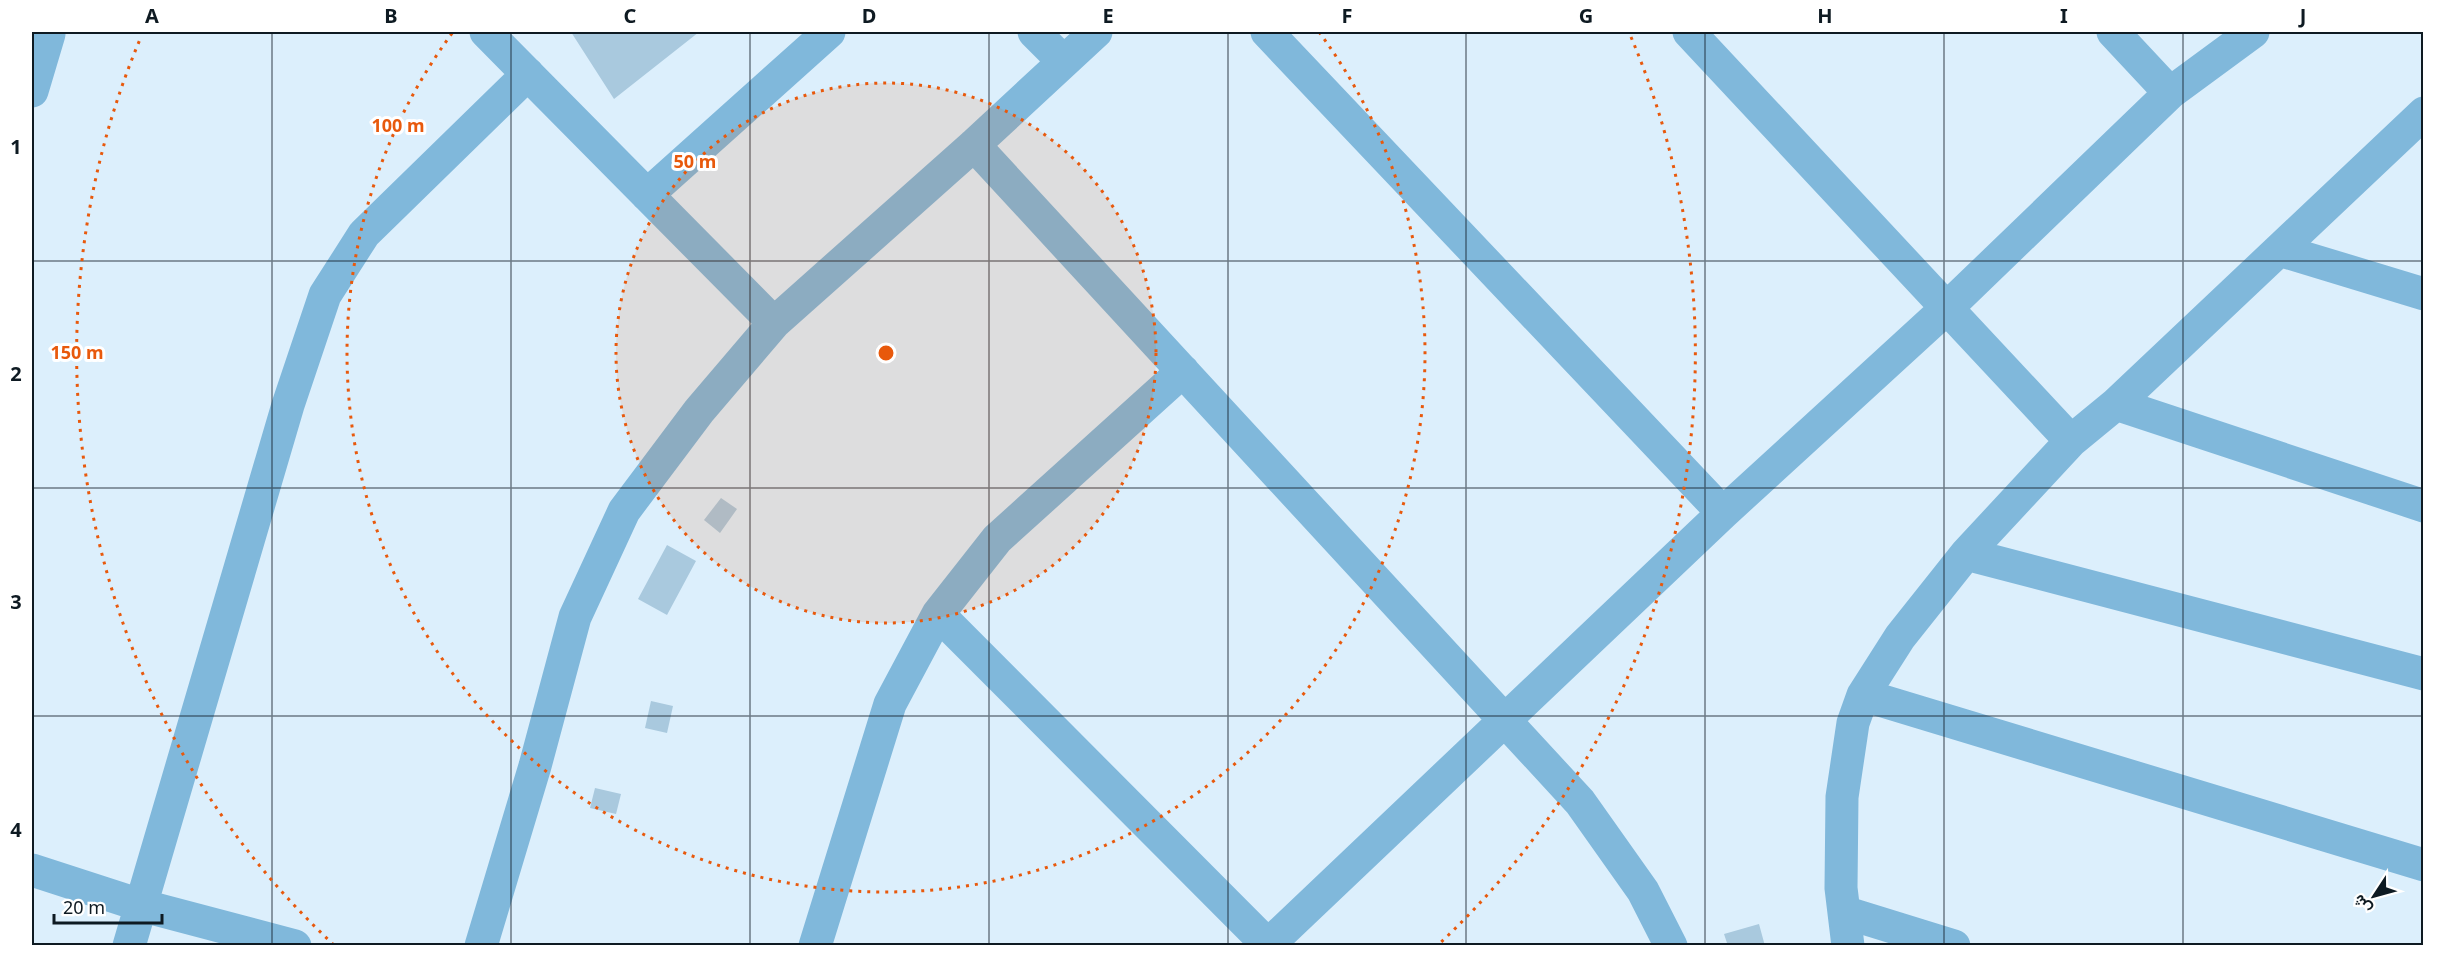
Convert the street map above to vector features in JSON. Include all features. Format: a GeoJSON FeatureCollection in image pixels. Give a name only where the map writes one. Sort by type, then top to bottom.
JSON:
{"type":"FeatureCollection","features":[{"type":"Feature","properties":{"kind":"street"},"geometry":{"type":"LineString","coordinates":[[32,91],[48,32]]}},
{"type":"Feature","properties":{"kind":"street"},"geometry":{"type":"LineString","coordinates":[[486,32],[774,323]]}},
{"type":"Feature","properties":{"kind":"street"},"geometry":{"type":"LineString","coordinates":[[647,195],[829,32]]}},
{"type":"Feature","properties":{"kind":"street"},"geometry":{"type":"LineString","coordinates":[[1034,32],[1063,61]]}},
{"type":"Feature","properties":{"kind":"street"},"geometry":{"type":"LineString","coordinates":[[481,945],[535,766],[575,617],[624,511],[699,411],[774,323],[974,146],[1096,32]]}},
{"type":"Feature","properties":{"kind":"street"},"geometry":{"type":"LineString","coordinates":[[1267,32],[1723,513]]}},
{"type":"Feature","properties":{"kind":"street"},"geometry":{"type":"LineString","coordinates":[[1689,32],[2071,441]]}},
{"type":"Feature","properties":{"kind":"street"},"geometry":{"type":"LineString","coordinates":[[2113,32],[2170,93]]}},
{"type":"Feature","properties":{"kind":"street"},"geometry":{"type":"LineString","coordinates":[[938,614],[1267,945],[1723,513],[1948,307],[2170,93],[2253,32]]}},
{"type":"Feature","properties":{"kind":"street"},"geometry":{"type":"LineString","coordinates":[[129,945],[288,405],[325,295],[364,234],[528,74]]}},
{"type":"Feature","properties":{"kind":"street"},"geometry":{"type":"LineString","coordinates":[[1848,945],[1841,888],[1842,797],[1853,723],[1863,696],[1900,637],[1966,554],[2071,441],[2116,404],[2424,113]]}},
{"type":"Feature","properties":{"kind":"street"},"geometry":{"type":"LineString","coordinates":[[974,146],[1507,720],[1580,802],[1643,891],[1671,945]]}},
{"type":"Feature","properties":{"kind":"street"},"geometry":{"type":"LineString","coordinates":[[2279,250],[2424,294]]}},
{"type":"Feature","properties":{"kind":"street"},"geometry":{"type":"LineString","coordinates":[[815,945],[890,704],[938,614],[997,539],[1184,371]]}},
{"type":"Feature","properties":{"kind":"street"},"geometry":{"type":"LineString","coordinates":[[2116,404],[2424,506]]}},
{"type":"Feature","properties":{"kind":"street"},"geometry":{"type":"LineString","coordinates":[[1966,554],[2424,675]]}},
{"type":"Feature","properties":{"kind":"street"},"geometry":{"type":"LineString","coordinates":[[1863,696],[2424,865]]}},
{"type":"Feature","properties":{"kind":"street"},"geometry":{"type":"LineString","coordinates":[[32,870],[140,905],[295,945]]}},
{"type":"Feature","properties":{"kind":"street"},"geometry":{"type":"LineString","coordinates":[[1844,912],[1954,945]]}},
{"type":"Feature","properties":{"kind":"building"},"geometry":{"type":"Polygon","coordinates":[[[571,32],[699,32],[614,99],[571,32]]]}},
{"type":"Feature","properties":{"kind":"building"},"geometry":{"type":"Polygon","coordinates":[[[721,498],[737,509],[720,533],[704,520],[721,498]]]}},
{"type":"Feature","properties":{"kind":"building"},"geometry":{"type":"Polygon","coordinates":[[[667,545],[696,561],[667,615],[638,599],[667,545]]]}},
{"type":"Feature","properties":{"kind":"building"},"geometry":{"type":"Polygon","coordinates":[[[651,701],[673,706],[667,733],[645,728],[651,701]]]}},
{"type":"Feature","properties":{"kind":"building"},"geometry":{"type":"Polygon","coordinates":[[[595,788],[621,794],[616,814],[590,808],[595,788]]]}},
{"type":"Feature","properties":{"kind":"building"},"geometry":{"type":"Polygon","coordinates":[[[1759,924],[1765,946],[1728,946],[1724,934],[1759,924]]]}}]}
